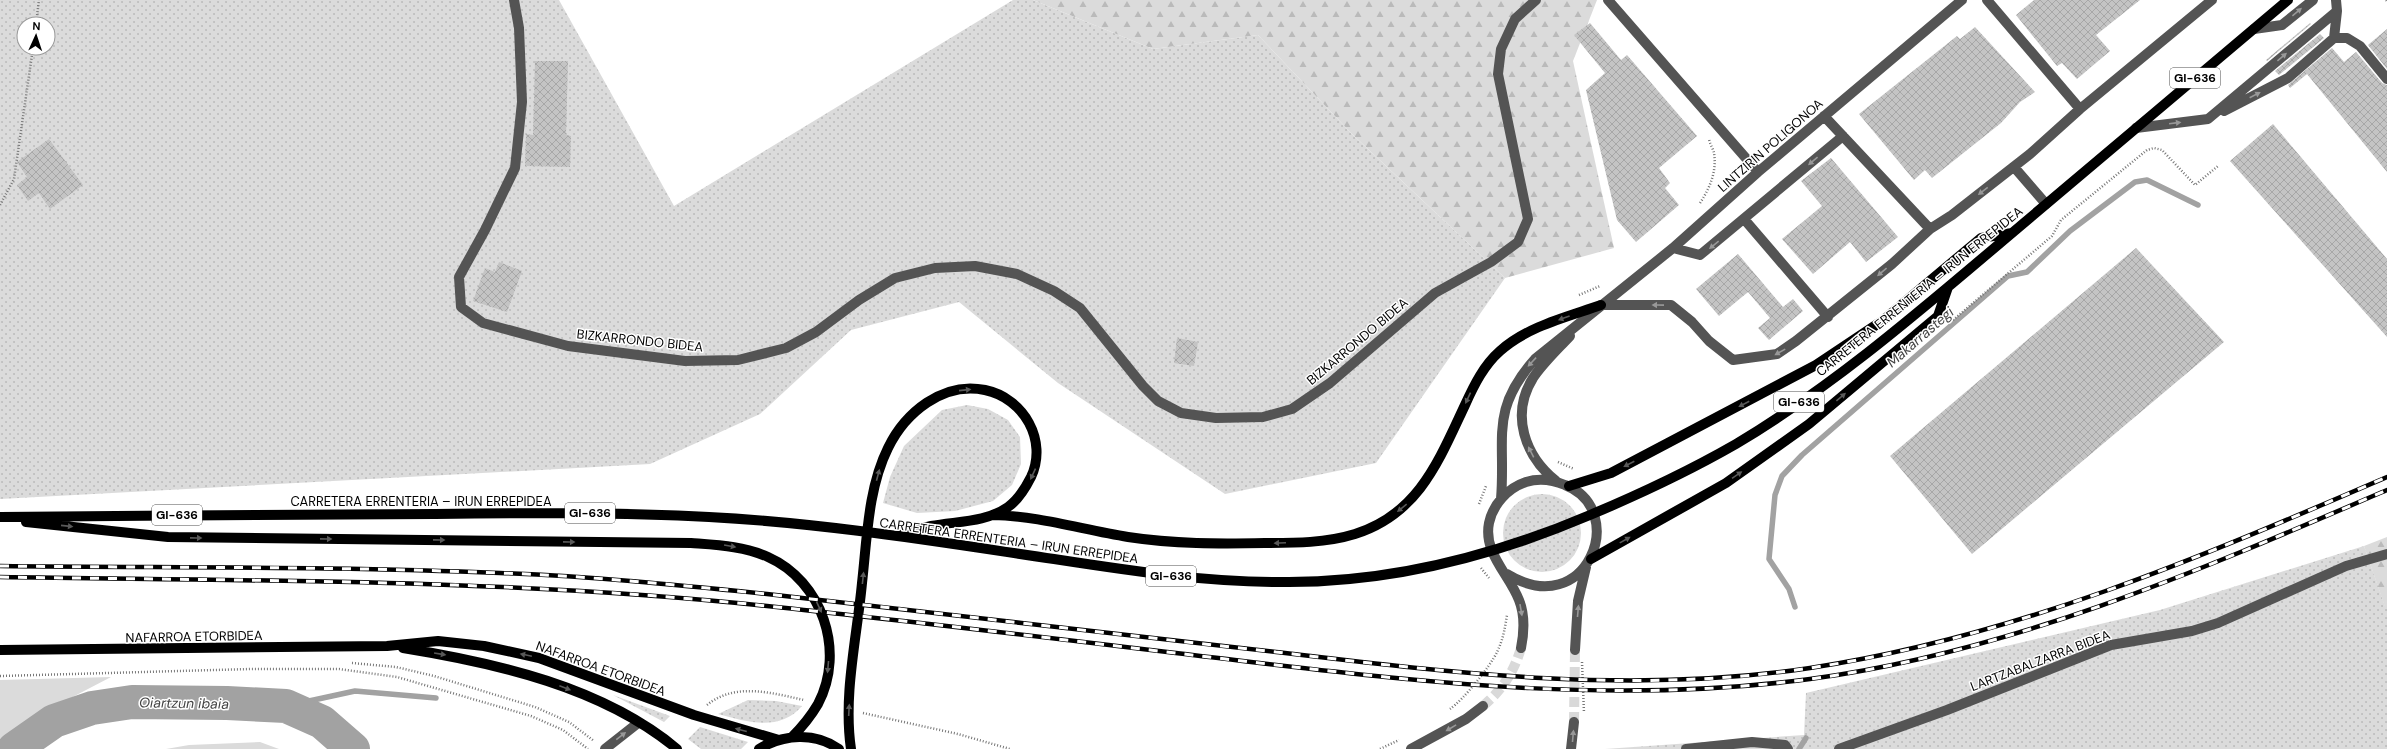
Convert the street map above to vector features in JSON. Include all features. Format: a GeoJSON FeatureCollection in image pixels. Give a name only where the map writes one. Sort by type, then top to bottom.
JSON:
{"type":"FeatureCollection","features":[{"type":"Feature","properties":{"kind":"main road","name":"CARRETERA ERRENTERIA – IRUN ERREPIDEA"},"geometry":{"type":"LineString","coordinates":[[0,518],[607,513],[712,517],[826,526],[1157,574],[1222,580],[1291,582],[1361,578],[1447,562],[1498,549],[1545,532],[1634,494],[1736,443],[1826,384],[1949,286],[2288,0]]}},
{"type":"Feature","properties":{"kind":"main road"},"geometry":{"type":"LineString","coordinates":[[1569,486],[1611,473],[1816,365],[1882,321],[1981,238],[2012,233]]}},
{"type":"Feature","properties":{"kind":"main road"},"geometry":{"type":"LineString","coordinates":[[1588,563],[1726,482],[1809,424],[1938,316],[1949,286]]}},
{"type":"Feature","properties":{"kind":"main road"},"geometry":{"type":"LineString","coordinates":[[993,515],[1022,516],[1128,537],[1205,544],[1316,541],[1354,535],[1388,518],[1416,495],[1428,480],[1475,384],[1489,363],[1500,351],[1532,330],[1598,307]]}},
{"type":"Feature","properties":{"kind":"main road"},"geometry":{"type":"LineString","coordinates":[[851,749],[848,730],[849,710],[870,513],[878,473],[888,448],[906,419],[918,408],[940,395],[966,389],[985,390],[1016,405],[1034,432],[1038,452],[1036,468],[1020,496],[1008,507],[993,515],[966,522],[930,526],[897,536]]}},
{"type":"Feature","properties":{"kind":"main road"},"geometry":{"type":"LineString","coordinates":[[0,518],[168,537],[691,543],[730,546],[768,557],[790,571],[808,588],[820,608],[830,650],[827,677],[818,703],[804,724],[792,737]]}},
{"type":"Feature","properties":{"kind":"main road","name":"NAFARROA ETORBIDEA"},"geometry":{"type":"LineString","coordinates":[[0,650],[388,646],[438,641],[484,646],[539,658],[694,715],[779,740]]}},
{"type":"Feature","properties":{"kind":"main road","name":"NAFARROA ETORBIDEA"},"geometry":{"type":"LineString","coordinates":[[388,646],[474,659],[535,676],[584,695],[638,723],[677,749]]}},
{"type":"Feature","properties":{"kind":"main road"},"geometry":{"type":"LineString","coordinates":[[759,749],[779,740],[792,737],[821,740],[839,749]]}},
{"type":"Feature","properties":{"kind":"street","name":"BIZKARRONDO BIDEA"},"geometry":{"type":"LineString","coordinates":[[514,0],[519,28],[522,102],[516,168],[485,230],[459,277],[461,307],[484,323],[568,346],[685,361],[738,360],[786,348],[810,335],[895,278],[935,268],[975,266],[1018,274],[1054,291],[1080,308],[1106,338],[1143,386],[1158,401],[1181,413],[1216,418],[1263,417],[1292,409],[1330,383],[1435,293],[1491,262],[1518,242],[1528,219],[1498,74],[1501,49],[1515,19],[1536,0]]}},
{"type":"Feature","properties":{"kind":"street"},"geometry":{"type":"LineString","coordinates":[[1608,0],[1758,172]]}},
{"type":"Feature","properties":{"kind":"street","name":"LINTZIRIN POLIGONOA"},"geometry":{"type":"LineString","coordinates":[[1501,498],[1503,479],[1500,435],[1502,421],[1511,393],[1517,381],[1535,359],[1672,248],[1758,172],[1962,0]]}},
{"type":"Feature","properties":{"kind":"street"},"geometry":{"type":"LineString","coordinates":[[1987,0],[2080,109]]}},
{"type":"Feature","properties":{"kind":"street"},"geometry":{"type":"LineString","coordinates":[[1598,307],[1671,306],[1692,322],[1709,341],[1733,360],[1777,354],[1828,317],[1892,264],[1930,229],[1952,215],[2014,167],[2080,109],[2212,0]]}},
{"type":"Feature","properties":{"kind":"street"},"geometry":{"type":"LineString","coordinates":[[2254,28],[2282,25],[2313,0]]}},
{"type":"Feature","properties":{"kind":"street"},"geometry":{"type":"LineString","coordinates":[[2334,38],[2337,11],[2336,0]]}},
{"type":"Feature","properties":{"kind":"street"},"geometry":{"type":"LineString","coordinates":[[2208,119],[2337,11]]}},
{"type":"Feature","properties":{"kind":"street"},"geometry":{"type":"LineString","coordinates":[[2136,128],[2208,119],[2288,78],[2334,38],[2347,38],[2360,46],[2387,79]]}},
{"type":"Feature","properties":{"kind":"street"},"geometry":{"type":"LineString","coordinates":[[1824,116],[1930,229]]}},
{"type":"Feature","properties":{"kind":"street"},"geometry":{"type":"LineString","coordinates":[[1672,248],[1700,255],[1843,136]]}},
{"type":"Feature","properties":{"kind":"street"},"geometry":{"type":"LineString","coordinates":[[2014,167],[2046,204]]}},
{"type":"Feature","properties":{"kind":"street"},"geometry":{"type":"LineString","coordinates":[[1744,219],[1828,317]]}},
{"type":"Feature","properties":{"kind":"street","name":"LINTZIRIN POLIGONOA"},"geometry":{"type":"LineString","coordinates":[[1556,481],[1535,460],[1528,447],[1524,433],[1523,404],[1533,378],[1541,367],[1598,307]]}},
{"type":"Feature","properties":{"kind":"street"},"geometry":{"type":"LineString","coordinates":[[1521,648],[1523,620],[1520,601],[1507,574],[1494,557],[1488,538],[1489,524],[1494,510],[1501,498],[1512,489],[1526,482],[1541,480],[1556,481],[1569,486],[1589,505],[1595,518],[1597,532],[1596,546],[1588,563],[1578,601],[1575,650]]}},
{"type":"Feature","properties":{"kind":"street","name":"LARTZABALZARRA BIDEA"},"geometry":{"type":"LineString","coordinates":[[1839,749],[1955,707],[2111,644],[2192,631],[2218,623],[2346,566],[2387,554]]}},
{"type":"Feature","properties":{"kind":"street"},"geometry":{"type":"LineString","coordinates":[[1507,574],[1522,583],[1545,587],[1556,586],[1573,579],[1588,563]]}},
{"type":"Feature","properties":{"kind":"street"},"geometry":{"type":"LineString","coordinates":[[1411,749],[1466,719],[1483,706]]}},
{"type":"Feature","properties":{"kind":"street"},"geometry":{"type":"LineString","coordinates":[[1571,749],[1574,722]]}},
{"type":"Feature","properties":{"kind":"street"},"geometry":{"type":"LineString","coordinates":[[601,747],[638,723]]}},
{"type":"Feature","properties":{"kind":"street"},"geometry":{"type":"LineString","coordinates":[[1686,749],[1752,742],[1787,747]]}},
{"type":"Feature","properties":{"kind":"path"},"geometry":{"type":"LineString","coordinates":[[37,16],[39,0]]}},
{"type":"Feature","properties":{"kind":"path"},"geometry":{"type":"LineString","coordinates":[[0,205],[14,179],[32,56]]}},
{"type":"Feature","properties":{"kind":"path"},"geometry":{"type":"LineString","coordinates":[[1698,207],[1709,189],[1714,171],[1714,153],[1708,139]]}},
{"type":"Feature","properties":{"kind":"path"},"geometry":{"type":"LineString","coordinates":[[1578,296],[1605,282]]}},
{"type":"Feature","properties":{"kind":"path"},"geometry":{"type":"LineString","coordinates":[[1553,456],[1558,462],[1580,469]]}},
{"type":"Feature","properties":{"kind":"path"},"geometry":{"type":"LineString","coordinates":[[347,662],[396,667],[426,674],[535,707],[569,722],[601,747]]}},
{"type":"Feature","properties":{"kind":"path"},"geometry":{"type":"LineString","coordinates":[[0,676],[251,669],[339,669],[397,676],[532,716],[563,730],[588,749]]}},
{"type":"Feature","properties":{"kind":"path"},"geometry":{"type":"LineString","coordinates":[[694,715],[712,700],[737,692],[750,690],[818,703]]}},
{"type":"Feature","properties":{"kind":"path"},"geometry":{"type":"LineString","coordinates":[[849,710],[958,734],[1010,749]]}},
{"type":"Feature","properties":{"kind":"green space"},"geometry":{"type":"Polygon","coordinates":[[[0,0],[559,0],[674,206],[1013,0],[1033,0],[1153,49],[1258,35],[1352,134],[1505,278],[1376,463],[1225,494],[1058,383],[959,302],[851,330],[760,414],[650,464],[0,499],[0,0]]]}},
{"type":"Feature","properties":{"kind":"green space"},"geometry":{"type":"Polygon","coordinates":[[[1033,0],[1597,0],[1573,61],[1614,248],[1505,278],[1352,134],[1258,35],[1153,49],[1033,0]]]}},
{"type":"Feature","properties":{"kind":"green space"},"geometry":{"type":"Polygon","coordinates":[[[967,405],[988,409],[1008,420],[1020,437],[1021,464],[1012,485],[993,501],[955,511],[917,513],[883,503],[890,477],[904,446],[942,410],[967,405]]]}},
{"type":"Feature","properties":{"kind":"green space"},"geometry":{"type":"Polygon","coordinates":[[[1542,494],[1557,497],[1570,505],[1578,518],[1581,533],[1578,548],[1570,561],[1557,569],[1542,572],[1527,569],[1514,561],[1506,548],[1503,533],[1506,518],[1514,505],[1527,497],[1542,494]]]}},
{"type":"Feature","properties":{"kind":"green space"},"geometry":{"type":"Polygon","coordinates":[[[2387,537],[2387,607],[2385,607],[2364,546],[2387,537]]]}},
{"type":"Feature","properties":{"kind":"green space"},"geometry":{"type":"Polygon","coordinates":[[[2364,546],[2385,606],[2387,607],[2387,749],[1605,749],[1804,735],[1806,693],[2160,610],[2364,546]]]}},
{"type":"Feature","properties":{"kind":"green space"},"geometry":{"type":"Polygon","coordinates":[[[111,677],[40,714],[0,742],[0,680],[111,677]]]}},
{"type":"Feature","properties":{"kind":"green space"},"geometry":{"type":"Polygon","coordinates":[[[613,695],[670,716],[664,722],[613,695]]]}},
{"type":"Feature","properties":{"kind":"green space"},"geometry":{"type":"Polygon","coordinates":[[[748,700],[776,701],[802,706],[793,714],[784,719],[763,723],[740,720],[718,714],[748,700]]]}},
{"type":"Feature","properties":{"kind":"green space"},"geometry":{"type":"Polygon","coordinates":[[[700,727],[748,742],[741,749],[701,749],[688,739],[700,727]]]}},
{"type":"Feature","properties":{"kind":"green space"},"geometry":{"type":"Polygon","coordinates":[[[260,742],[279,749],[166,749],[189,745],[260,742]]]}},
{"type":"Feature","properties":{"kind":"building"},"geometry":{"type":"Polygon","coordinates":[[[2034,0],[2140,0],[2096,35],[2110,51],[2077,79],[2062,63],[2057,66],[2016,15],[2034,0]]]}},
{"type":"Feature","properties":{"kind":"building"},"geometry":{"type":"Polygon","coordinates":[[[1590,23],[1621,60],[1627,55],[1697,136],[1659,168],[1670,183],[1665,188],[1679,205],[1636,242],[1617,220],[1586,90],[1605,73],[1574,35],[1590,23]]]}},
{"type":"Feature","properties":{"kind":"building"},"geometry":{"type":"Polygon","coordinates":[[[2310,23],[2311,24],[2267,61],[2266,60],[2310,23]]]}},
{"type":"Feature","properties":{"kind":"building"},"geometry":{"type":"Polygon","coordinates":[[[1975,27],[2035,92],[2020,102],[2001,123],[1932,178],[1925,170],[1914,180],[1859,114],[1957,36],[1960,39],[1975,27]]]}},
{"type":"Feature","properties":{"kind":"building"},"geometry":{"type":"Polygon","coordinates":[[[2387,29],[2387,69],[2368,45],[2387,29]]]}},
{"type":"Feature","properties":{"kind":"building"},"geometry":{"type":"Polygon","coordinates":[[[2320,34],[2324,38],[2279,75],[2275,71],[2320,34]]]}},
{"type":"Feature","properties":{"kind":"building"},"geometry":{"type":"Polygon","coordinates":[[[2332,48],[2344,62],[2356,52],[2382,83],[2387,85],[2387,172],[2307,74],[2290,88],[2288,85],[2332,48]]]}},
{"type":"Feature","properties":{"kind":"building"},"geometry":{"type":"Polygon","coordinates":[[[535,61],[568,61],[566,135],[571,136],[570,167],[525,166],[526,134],[533,135],[535,61]]]}},
{"type":"Feature","properties":{"kind":"building"},"geometry":{"type":"Polygon","coordinates":[[[2273,124],[2387,259],[2387,337],[2230,161],[2273,124]]]}},
{"type":"Feature","properties":{"kind":"building"},"geometry":{"type":"Polygon","coordinates":[[[49,139],[83,185],[50,209],[39,193],[28,201],[17,185],[27,177],[17,162],[49,139]]]}},
{"type":"Feature","properties":{"kind":"building"},"geometry":{"type":"Polygon","coordinates":[[[1831,158],[1898,237],[1866,262],[1850,242],[1813,274],[1782,239],[1822,206],[1801,181],[1831,158]]]}},
{"type":"Feature","properties":{"kind":"building"},"geometry":{"type":"Polygon","coordinates":[[[2136,248],[2224,342],[1972,554],[1890,456],[2136,248]]]}},
{"type":"Feature","properties":{"kind":"building"},"geometry":{"type":"Polygon","coordinates":[[[1738,254],[1783,307],[1793,299],[1803,311],[1769,340],[1758,328],[1770,318],[1748,292],[1719,316],[1696,289],[1738,254]]]}},
{"type":"Feature","properties":{"kind":"building"},"geometry":{"type":"Polygon","coordinates":[[[499,262],[522,271],[507,312],[473,301],[485,268],[495,272],[499,262]]]}},
{"type":"Feature","properties":{"kind":"building"},"geometry":{"type":"Polygon","coordinates":[[[1177,338],[1198,342],[1194,366],[1174,363],[1177,338]]]}},
{"type":"Feature","properties":{"kind":"waterway","name":"Makarrastegi"},"geometry":{"type":"LineString","coordinates":[[1795,607],[1789,589],[1769,559],[1775,495],[1782,476],[1802,455],[2008,276],[2027,272],[2070,231],[2135,182],[2147,180],[2198,205]]}},
{"type":"Feature","properties":{"kind":"waterway","name":"Makarrastegi"},"geometry":{"type":"LineString","coordinates":[[286,706],[355,691],[436,698]]}},
{"type":"Feature","properties":{"kind":"waterway","name":"Oiartzun ibaia"},"geometry":{"type":"LineString","coordinates":[[14,749],[54,721],[92,708],[132,702],[227,703],[286,706],[322,722],[353,749]]}},
{"type":"Feature","properties":{"kind":"waterway","name":"Makarrastegi"},"geometry":{"type":"LineString","coordinates":[[1799,749],[1806,738]]}},
{"type":"Feature","properties":{"kind":"tunnel"},"geometry":{"type":"LineString","coordinates":[[1483,706],[1502,687],[1515,665],[1521,648]]}},
{"type":"Feature","properties":{"kind":"tunnel"},"geometry":{"type":"LineString","coordinates":[[1574,722],[1575,650]]}},
{"type":"Feature","properties":{"kind":"railway"},"geometry":{"type":"LineString","coordinates":[[0,566],[375,569],[567,576],[767,594],[1409,667],[1543,678],[1677,680],[1743,676],[1810,668],[1886,654],[1960,636],[2033,615],[2176,565],[2387,477]]}},
{"type":"Feature","properties":{"kind":"railway"},"geometry":{"type":"LineString","coordinates":[[0,577],[384,583],[480,586],[671,597],[949,626],[1321,670],[1460,684],[1530,688],[1670,690],[1740,686],[1810,679],[1885,666],[1959,649],[2032,628],[2176,578],[2387,490]]}}]}
